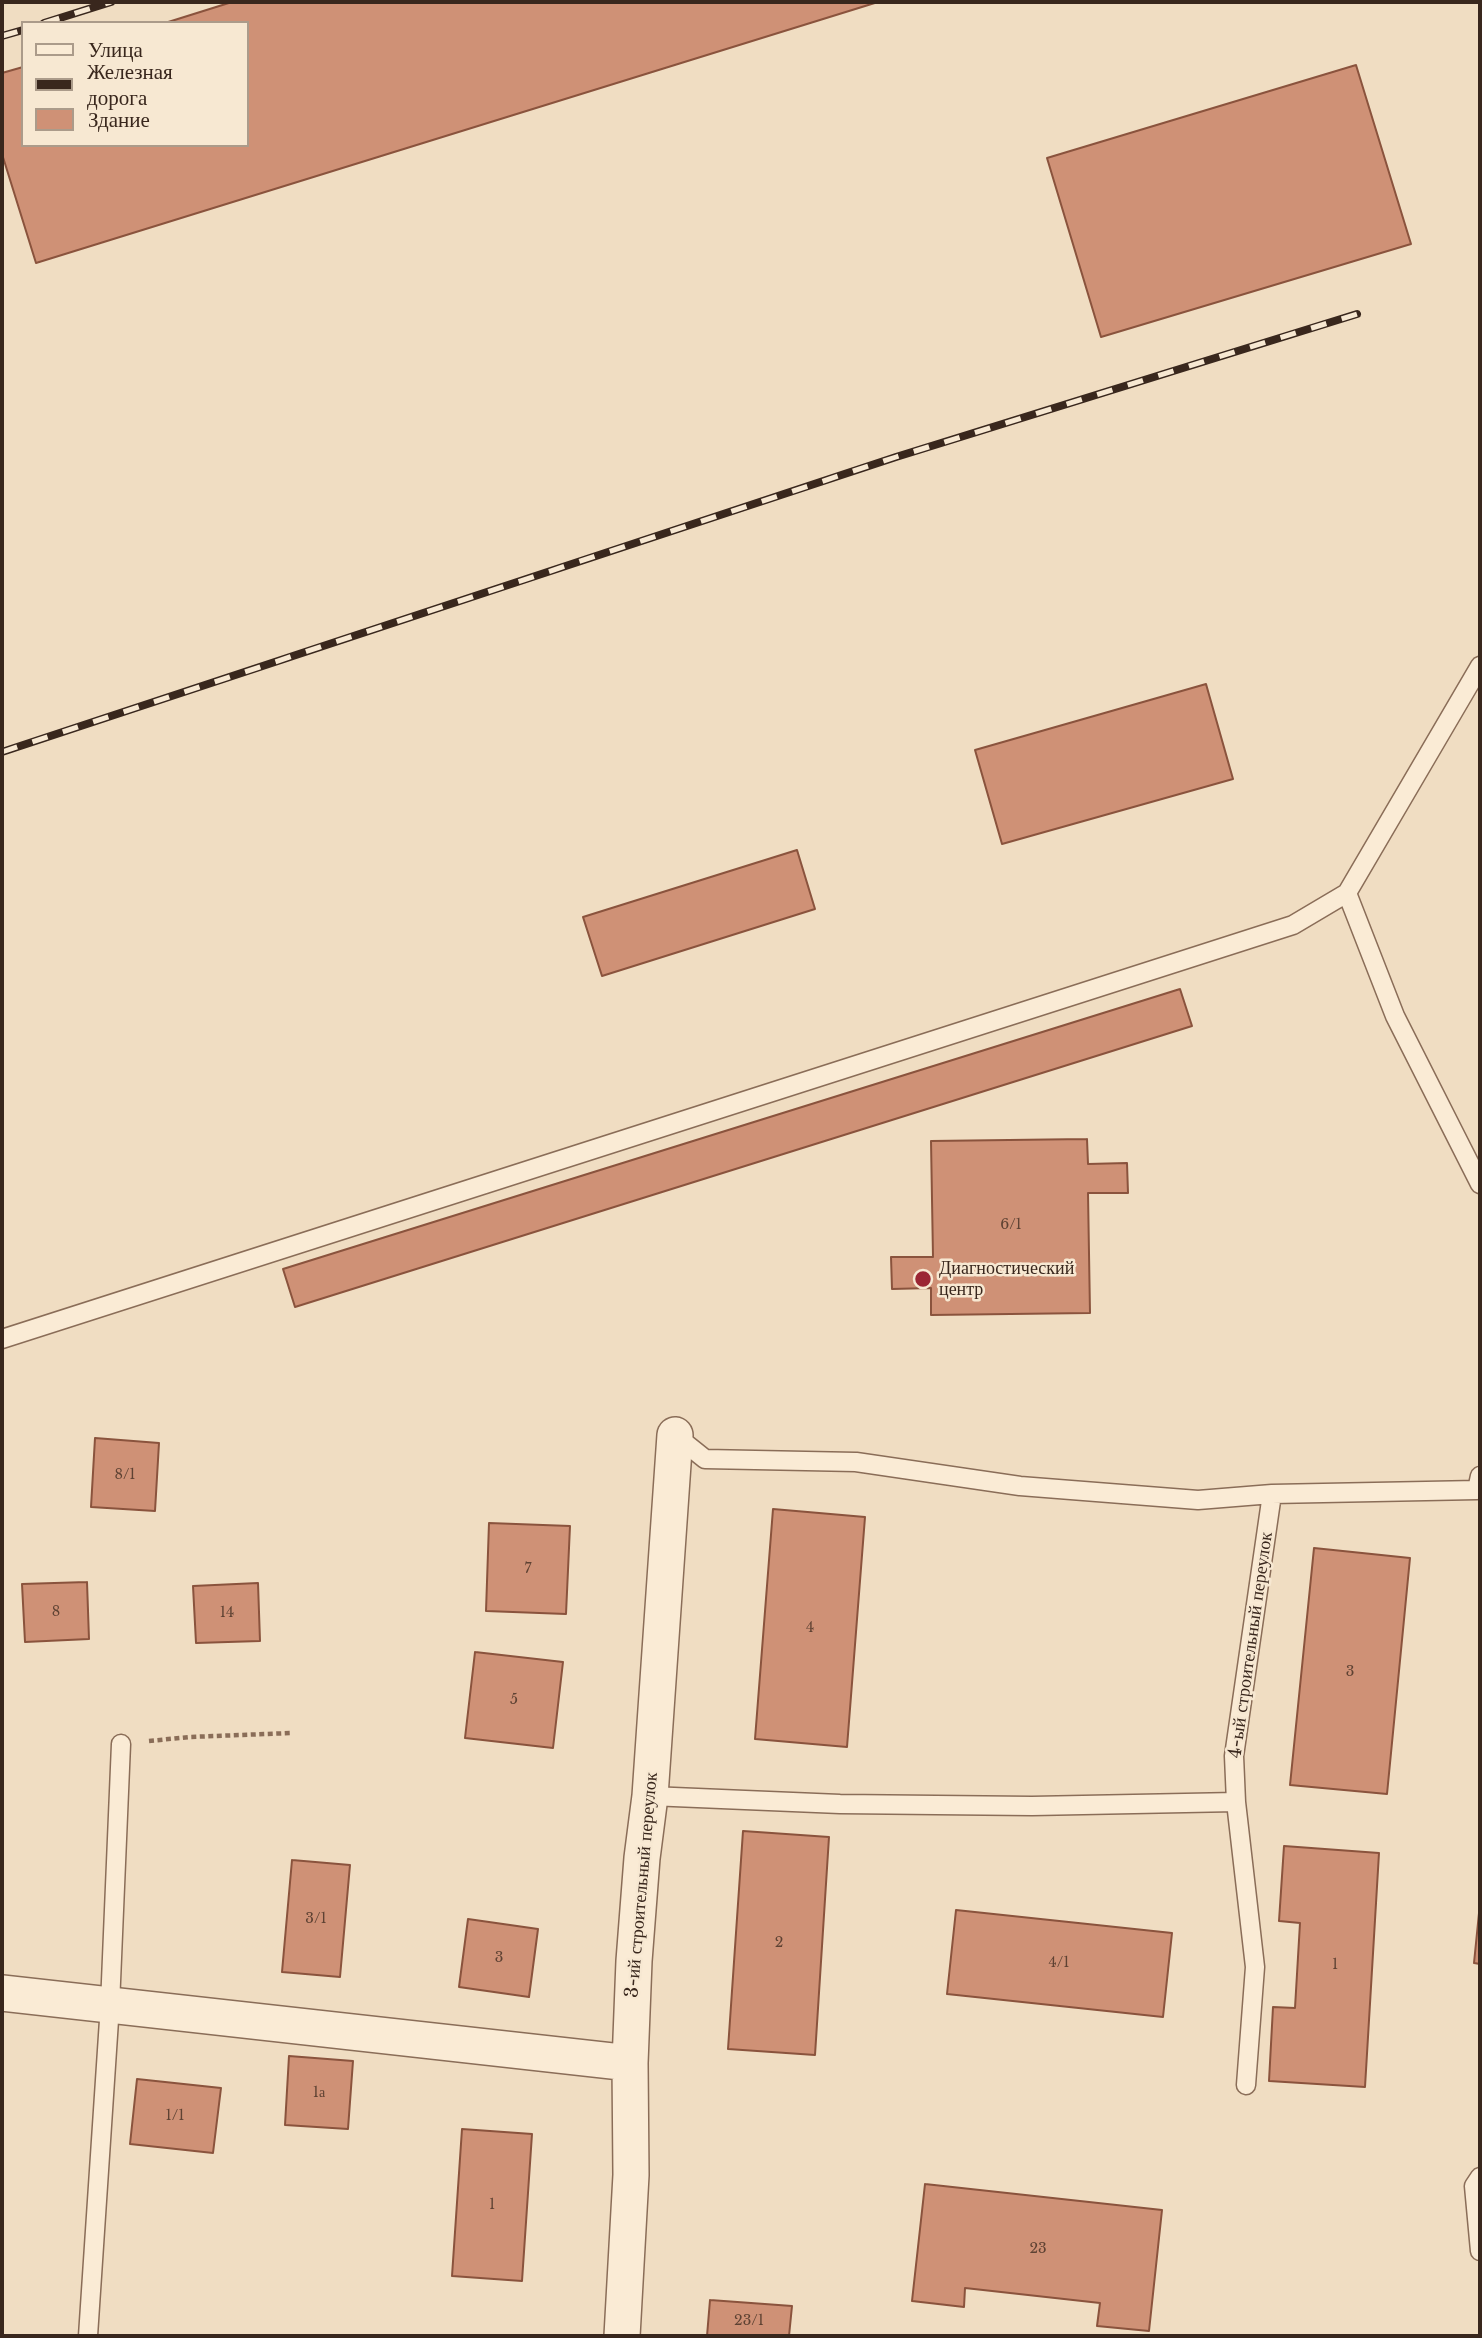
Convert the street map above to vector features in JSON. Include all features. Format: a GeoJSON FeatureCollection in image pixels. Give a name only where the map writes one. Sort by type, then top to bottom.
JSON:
{"type":"FeatureCollection","features":[{"type":"Feature","properties":{"kind":"street","name":"3-ий строительный переулок"},"geometry":{"type":"LineString","coordinates":[[622,2336],[631,2175],[630,2063],[634,1961],[650,1796],[675,1435]]}},
{"type":"Feature","properties":{"kind":"street"},"geometry":{"type":"LineString","coordinates":[[2,1993],[630,2063]]}},
{"type":"Feature","properties":{"kind":"lane"},"geometry":{"type":"LineString","coordinates":[[2,1339],[1293,925],[1347,893],[1480,666]]}},
{"type":"Feature","properties":{"kind":"lane"},"geometry":{"type":"LineString","coordinates":[[1347,893],[1395,1016],[1480,1184]]}},
{"type":"Feature","properties":{"kind":"lane"},"geometry":{"type":"LineString","coordinates":[[675,1435],[705,1459],[856,1462],[1020,1486],[1198,1500],[1479,1483]]}},
{"type":"Feature","properties":{"kind":"lane","name":"4-ый строительный переулок"},"geometry":{"type":"LineString","coordinates":[[1246,2085],[1255,1966],[1236,1802],[1234,1756],[1272,1494]]}},
{"type":"Feature","properties":{"kind":"lane"},"geometry":{"type":"LineString","coordinates":[[88,2336],[110,2005],[121,1744]]}},
{"type":"Feature","properties":{"kind":"lane"},"geometry":{"type":"LineString","coordinates":[[650,1796],[840,1804],[1236,1802]]}},
{"type":"Feature","properties":{"kind":"lane"},"geometry":{"type":"LineString","coordinates":[[1480,2176],[1474,2186],[1480,2250]]}},
{"type":"Feature","properties":{"kind":"path"},"geometry":{"type":"LineString","coordinates":[[121,1744],[190,1737],[290,1733]]}},
{"type":"Feature","properties":{"kind":"building"},"geometry":{"type":"Polygon","coordinates":[[[232,2],[878,2],[36,263],[2,154],[2,73],[21,68],[21,147],[248,147],[248,21],[171,21],[232,2]]]}},
{"type":"Feature","properties":{"kind":"building"},"geometry":{"type":"Polygon","coordinates":[[[1356,65],[1411,244],[1101,337],[1047,158],[1356,65]]]}},
{"type":"Feature","properties":{"kind":"building"},"geometry":{"type":"Polygon","coordinates":[[[1206,684],[1233,779],[1002,844],[975,750],[1206,684]]]}},
{"type":"Feature","properties":{"kind":"building"},"geometry":{"type":"Polygon","coordinates":[[[797,850],[815,909],[602,976],[583,917],[797,850]]]}},
{"type":"Feature","properties":{"kind":"building"},"geometry":{"type":"Polygon","coordinates":[[[1180,989],[1192,1026],[295,1307],[283,1269],[1180,989]]]}},
{"type":"Feature","properties":{"kind":"building"},"geometry":{"type":"Polygon","coordinates":[[[1087,1139],[1088,1164],[1127,1163],[1128,1193],[1088,1193],[1090,1313],[931,1315],[931,1288],[892,1289],[891,1257],[933,1257],[931,1141],[1087,1139]]]}},
{"type":"Feature","properties":{"kind":"building"},"geometry":{"type":"Polygon","coordinates":[[[95,1438],[159,1443],[155,1511],[91,1507],[95,1438]]]}},
{"type":"Feature","properties":{"kind":"building"},"geometry":{"type":"Polygon","coordinates":[[[773,1509],[865,1517],[847,1747],[755,1739],[773,1509]]]}},
{"type":"Feature","properties":{"kind":"building"},"geometry":{"type":"Polygon","coordinates":[[[489,1523],[570,1526],[566,1614],[486,1611],[489,1523]]]}},
{"type":"Feature","properties":{"kind":"building"},"geometry":{"type":"Polygon","coordinates":[[[1314,1548],[1410,1558],[1387,1794],[1290,1785],[1314,1548]]]}},
{"type":"Feature","properties":{"kind":"building"},"geometry":{"type":"Polygon","coordinates":[[[87,1582],[89,1639],[25,1642],[22,1584],[87,1582]]]}},
{"type":"Feature","properties":{"kind":"building"},"geometry":{"type":"Polygon","coordinates":[[[258,1583],[260,1641],[196,1643],[193,1586],[258,1583]]]}},
{"type":"Feature","properties":{"kind":"building"},"geometry":{"type":"Polygon","coordinates":[[[475,1652],[563,1662],[553,1748],[465,1738],[475,1652]]]}},
{"type":"Feature","properties":{"kind":"building"},"geometry":{"type":"Polygon","coordinates":[[[743,1831],[829,1837],[815,2055],[728,2049],[743,1831]]]}},
{"type":"Feature","properties":{"kind":"building"},"geometry":{"type":"Polygon","coordinates":[[[1284,1846],[1379,1853],[1365,2087],[1269,2081],[1273,2007],[1295,2008],[1300,1923],[1279,1921],[1284,1846]]]}},
{"type":"Feature","properties":{"kind":"building"},"geometry":{"type":"Polygon","coordinates":[[[292,1860],[350,1865],[340,1977],[282,1972],[292,1860]]]}},
{"type":"Feature","properties":{"kind":"building"},"geometry":{"type":"Polygon","coordinates":[[[1480,1903],[1480,1964],[1474,1963],[1480,1903]]]}},
{"type":"Feature","properties":{"kind":"building"},"geometry":{"type":"Polygon","coordinates":[[[956,1910],[1172,1933],[1163,2017],[947,1994],[956,1910]]]}},
{"type":"Feature","properties":{"kind":"building"},"geometry":{"type":"Polygon","coordinates":[[[468,1919],[538,1929],[529,1997],[459,1987],[468,1919]]]}},
{"type":"Feature","properties":{"kind":"building"},"geometry":{"type":"Polygon","coordinates":[[[289,2056],[353,2061],[348,2129],[285,2125],[289,2056]]]}},
{"type":"Feature","properties":{"kind":"building"},"geometry":{"type":"Polygon","coordinates":[[[137,2079],[221,2088],[213,2153],[130,2144],[137,2079]]]}},
{"type":"Feature","properties":{"kind":"building"},"geometry":{"type":"Polygon","coordinates":[[[462,2129],[532,2134],[522,2281],[452,2276],[462,2129]]]}},
{"type":"Feature","properties":{"kind":"building"},"geometry":{"type":"Polygon","coordinates":[[[925,2184],[1162,2210],[1149,2331],[1097,2326],[1100,2303],[965,2288],[964,2307],[912,2301],[925,2184]]]}},
{"type":"Feature","properties":{"kind":"building"},"geometry":{"type":"Polygon","coordinates":[[[710,2300],[792,2306],[789,2336],[707,2336],[710,2300]]]}},
{"type":"Feature","properties":{"kind":"railway"},"geometry":{"type":"LineString","coordinates":[[50,21],[111,2]]}},
{"type":"Feature","properties":{"kind":"railway"},"geometry":{"type":"LineString","coordinates":[[2,36],[21,31]]}},
{"type":"Feature","properties":{"kind":"railway"},"geometry":{"type":"LineString","coordinates":[[2,752],[896,457],[1357,314]]}},
{"type":"Feature","properties":{"kind":"place","name":"Диагностический центр"},"geometry":{"type":"Point","coordinates":[923,1279]}}]}
